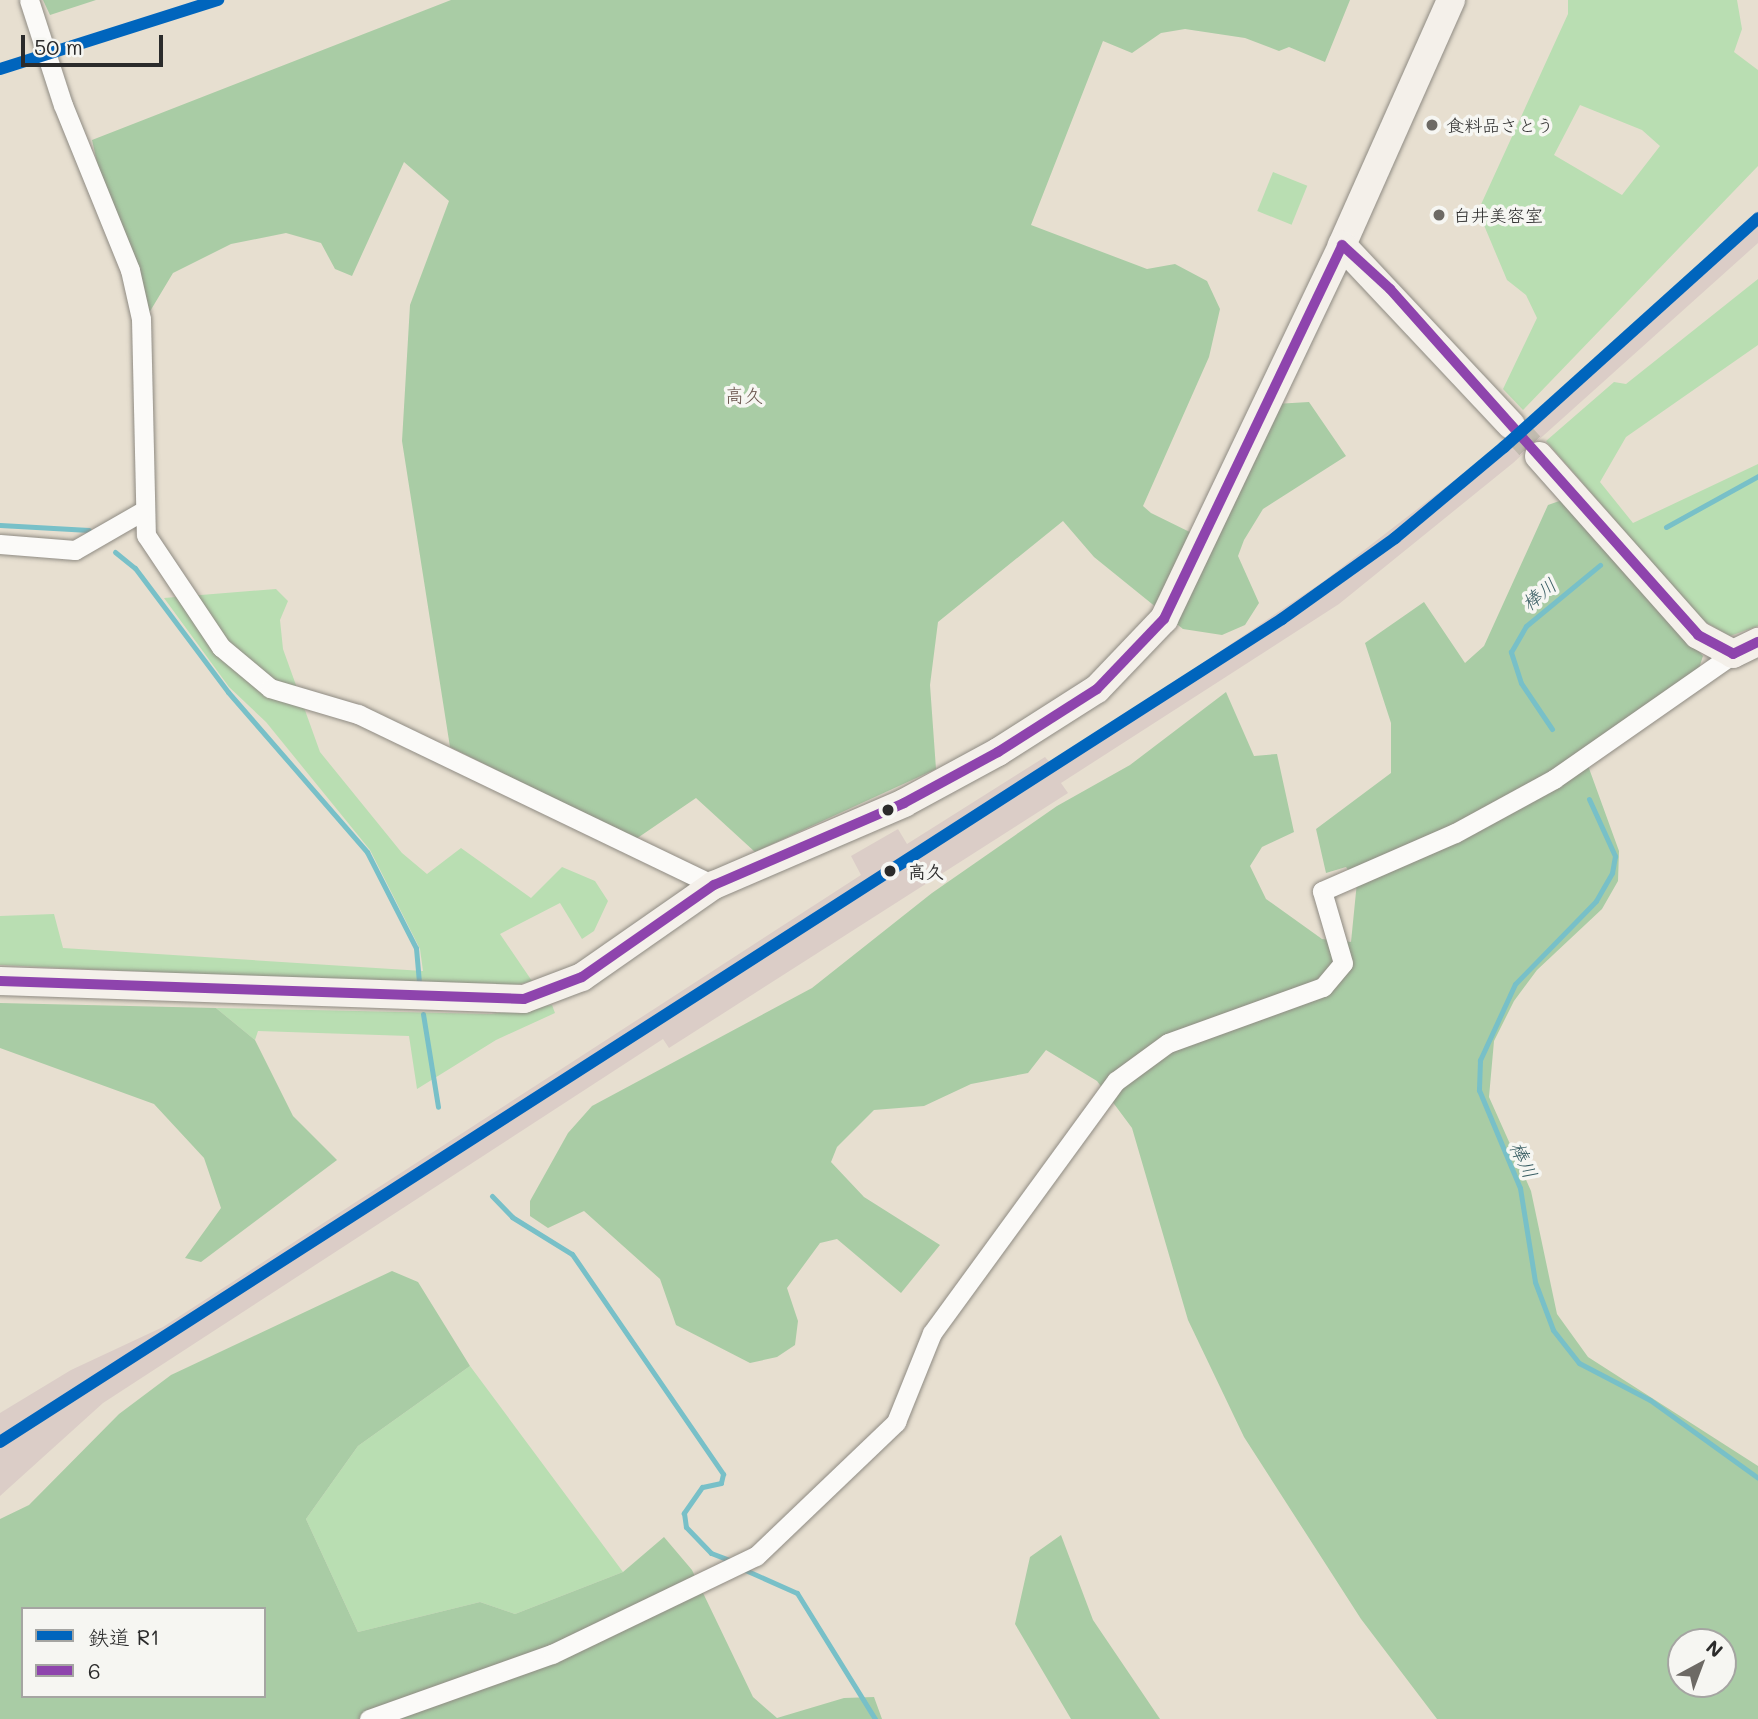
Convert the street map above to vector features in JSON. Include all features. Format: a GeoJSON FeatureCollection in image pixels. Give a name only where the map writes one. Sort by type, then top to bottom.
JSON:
{"type":"FeatureCollection","features":[{"type":"Feature","properties":{"kind":"main road"},"geometry":{"type":"LineString","coordinates":[[0,981],[524,999],[582,976],[715,885],[955,776],[1121,670],[1147,643],[1180,591],[1342,245],[1451,0]]}},
{"type":"Feature","properties":{"kind":"main road"},"geometry":{"type":"LineString","coordinates":[[1342,245],[1511,425]]}},
{"type":"Feature","properties":{"kind":"main road"},"geometry":{"type":"LineString","coordinates":[[1539,456],[1698,635],[1733,654],[1758,642]]}},
{"type":"Feature","properties":{"kind":"street"},"geometry":{"type":"LineString","coordinates":[[29,0],[133,282],[141,319],[141,512],[156,557],[222,648],[270,688],[358,714],[715,885]]}},
{"type":"Feature","properties":{"kind":"street"},"geometry":{"type":"LineString","coordinates":[[0,544],[75,550],[141,512]]}},
{"type":"Feature","properties":{"kind":"street"},"geometry":{"type":"LineString","coordinates":[[369,1719],[551,1654],[732,1572],[751,1560],[895,1422],[932,1333],[1123,1074],[1168,1043],[1323,987],[1342,963],[1322,891],[1455,833],[1554,779],[1733,654]]}},
{"type":"Feature","properties":{"kind":"shaded area"},"geometry":{"type":"Polygon","coordinates":[[[1758,212],[1758,243],[1513,463],[1339,604],[1061,783],[1068,793],[669,1048],[663,1039],[103,1403],[0,1496],[0,1413],[71,1370],[163,1327],[861,875],[851,856],[898,829],[907,844],[1045,757],[1052,765],[1324,581],[1499,446],[1758,212]]]}},
{"type":"Feature","properties":{"kind":"green space"},"geometry":{"type":"Polygon","coordinates":[[[43,0],[96,0],[50,15],[43,0]]]}},
{"type":"Feature","properties":{"kind":"green space"},"geometry":{"type":"Polygon","coordinates":[[[451,0],[1350,0],[1325,62],[1289,47],[1279,51],[1245,38],[1185,29],[1161,33],[1132,53],[1103,41],[1031,225],[1147,269],[1175,264],[1207,281],[1220,309],[1209,357],[1143,506],[1151,513],[1208,541],[1275,404],[1309,402],[1346,456],[1263,509],[1244,540],[1238,556],[1259,603],[1245,625],[1222,635],[1183,629],[1094,557],[1063,521],[938,622],[930,685],[936,769],[755,852],[696,798],[636,839],[450,747],[402,441],[410,305],[449,201],[404,162],[352,276],[335,269],[321,243],[286,233],[231,244],[173,273],[149,313],[124,284],[92,140],[451,0]]]}},
{"type":"Feature","properties":{"kind":"green space"},"geometry":{"type":"Polygon","coordinates":[[[1568,0],[1737,0],[1742,29],[1734,52],[1758,70],[1758,166],[1523,410],[1503,389],[1537,318],[1526,295],[1507,280],[1478,211],[1568,14],[1568,0]],[[1580,105],[1554,155],[1622,195],[1660,146],[1642,130],[1580,105]]]}},
{"type":"Feature","properties":{"kind":"green space"},"geometry":{"type":"Polygon","coordinates":[[[1273,172],[1307,186],[1292,225],[1257,211],[1273,172]]]}},
{"type":"Feature","properties":{"kind":"green space"},"geometry":{"type":"Polygon","coordinates":[[[1758,279],[1758,345],[1626,437],[1600,482],[1633,523],[1758,464],[1758,626],[1730,636],[1702,620],[1546,441],[1614,382],[1626,384],[1758,279]]]}},
{"type":"Feature","properties":{"kind":"green space"},"geometry":{"type":"Polygon","coordinates":[[[1565,499],[1703,656],[1697,674],[1582,749],[1619,851],[1618,881],[1602,909],[1537,970],[1514,1001],[1494,1041],[1489,1097],[1531,1191],[1557,1314],[1588,1357],[1758,1466],[1758,1719],[1437,1719],[1361,1619],[1244,1437],[1188,1320],[1132,1128],[1097,1081],[1046,1050],[1028,1073],[971,1084],[924,1106],[874,1110],[837,1147],[831,1162],[864,1197],[940,1245],[901,1293],[837,1239],[820,1243],[787,1288],[798,1321],[795,1345],[777,1357],[750,1363],[676,1325],[660,1279],[584,1211],[548,1228],[530,1216],[530,1201],[568,1133],[592,1106],[812,988],[932,893],[1057,806],[1130,765],[1226,692],[1254,756],[1277,754],[1294,832],[1262,847],[1250,866],[1266,899],[1322,939],[1351,942],[1357,882],[1346,867],[1326,873],[1316,829],[1391,773],[1391,723],[1365,643],[1424,602],[1465,663],[1484,646],[1548,505],[1565,499]]]}},
{"type":"Feature","properties":{"kind":"green space"},"geometry":{"type":"Polygon","coordinates":[[[276,589],[288,601],[280,620],[283,649],[320,752],[402,853],[427,874],[461,848],[531,898],[562,867],[595,881],[608,901],[594,931],[582,939],[560,903],[500,934],[532,981],[500,989],[0,965],[0,916],[54,914],[63,948],[423,971],[420,949],[370,850],[266,722],[229,687],[164,598],[276,589]]]}},
{"type":"Feature","properties":{"kind":"green space"},"geometry":{"type":"Polygon","coordinates":[[[0,1003],[216,1008],[255,1040],[293,1116],[337,1160],[201,1262],[185,1258],[221,1208],[204,1158],[154,1104],[0,1048],[0,1003]]]}},
{"type":"Feature","properties":{"kind":"green space"},"geometry":{"type":"Polygon","coordinates":[[[552,1005],[555,1013],[496,1040],[417,1089],[409,1036],[258,1031],[255,1040],[216,1008],[491,1014],[552,1005]]]}},
{"type":"Feature","properties":{"kind":"green space"},"geometry":{"type":"Polygon","coordinates":[[[392,1271],[418,1282],[470,1366],[358,1446],[306,1519],[358,1632],[480,1602],[515,1614],[623,1572],[664,1537],[692,1570],[753,1697],[777,1718],[844,1698],[874,1697],[882,1719],[0,1719],[0,1519],[29,1505],[119,1414],[171,1375],[392,1271]]]}},
{"type":"Feature","properties":{"kind":"green space"},"geometry":{"type":"Polygon","coordinates":[[[470,1366],[623,1572],[515,1614],[480,1602],[358,1632],[306,1519],[358,1446],[470,1366]]]}},
{"type":"Feature","properties":{"kind":"green space"},"geometry":{"type":"Polygon","coordinates":[[[1061,1535],[1093,1620],[1160,1719],[1071,1719],[1015,1624],[1030,1557],[1061,1535]]]}},
{"type":"Feature","properties":{"kind":"waterway","name":"棒川"},"geometry":{"type":"LineString","coordinates":[[1666,527],[1758,476]]}},
{"type":"Feature","properties":{"kind":"waterway"},"geometry":{"type":"LineString","coordinates":[[0,525],[89,530]]}},
{"type":"Feature","properties":{"kind":"waterway"},"geometry":{"type":"LineString","coordinates":[[115,552],[135,568],[228,692],[367,852],[416,948],[419,980]]}},
{"type":"Feature","properties":{"kind":"waterway","name":"棒川"},"geometry":{"type":"LineString","coordinates":[[1552,729],[1521,683],[1511,652],[1526,626],[1600,565]]}},
{"type":"Feature","properties":{"kind":"waterway","name":"棒川"},"geometry":{"type":"LineString","coordinates":[[1589,799],[1615,856],[1612,873],[1596,901],[1515,984],[1480,1060],[1479,1090],[1520,1188],[1535,1282],[1553,1330],[1579,1363],[1650,1400],[1758,1478]]}},
{"type":"Feature","properties":{"kind":"waterway"},"geometry":{"type":"LineString","coordinates":[[423,1014],[438,1107]]}},
{"type":"Feature","properties":{"kind":"waterway"},"geometry":{"type":"LineString","coordinates":[[492,1196],[512,1217],[572,1254],[723,1474],[721,1483],[702,1487],[684,1513],[686,1527],[711,1553],[732,1561]]}},
{"type":"Feature","properties":{"kind":"waterway"},"geometry":{"type":"LineString","coordinates":[[743,1569],[797,1593],[875,1719]]}},
{"type":"Feature","properties":{"kind":"tunnel"},"geometry":{"type":"LineString","coordinates":[[1511,425],[1539,456]]}},
{"type":"Feature","properties":{"kind":"rail line","name":"R1"},"geometry":{"type":"LineString","coordinates":[[0,69],[218,0]]}},
{"type":"Feature","properties":{"kind":"rail line","name":"R1"},"geometry":{"type":"LineString","coordinates":[[0,1442],[1282,619],[1395,538],[1504,447],[1758,218]]}},
{"type":"Feature","properties":{"kind":"transit line","name":"6"},"geometry":{"type":"LineString","coordinates":[[0,981],[524,999],[582,977],[714,885],[904,803],[998,752],[1097,689],[1164,619],[1342,245],[1390,289],[1698,635],[1733,654],[1758,642]]}},
{"type":"Feature","properties":{"kind":"place","name":"食料品さとう"},"geometry":{"type":"Point","coordinates":[1432,125]}},
{"type":"Feature","properties":{"kind":"place","name":"白井美容室"},"geometry":{"type":"Point","coordinates":[1439,215]}},
{"type":"Feature","properties":{"kind":"place","name":"高久"},"geometry":{"type":"Point","coordinates":[890,871]}},
{"type":"Feature","properties":{"kind":"district","name":"高久"},"geometry":{"type":"Point","coordinates":[744,395]}}]}
